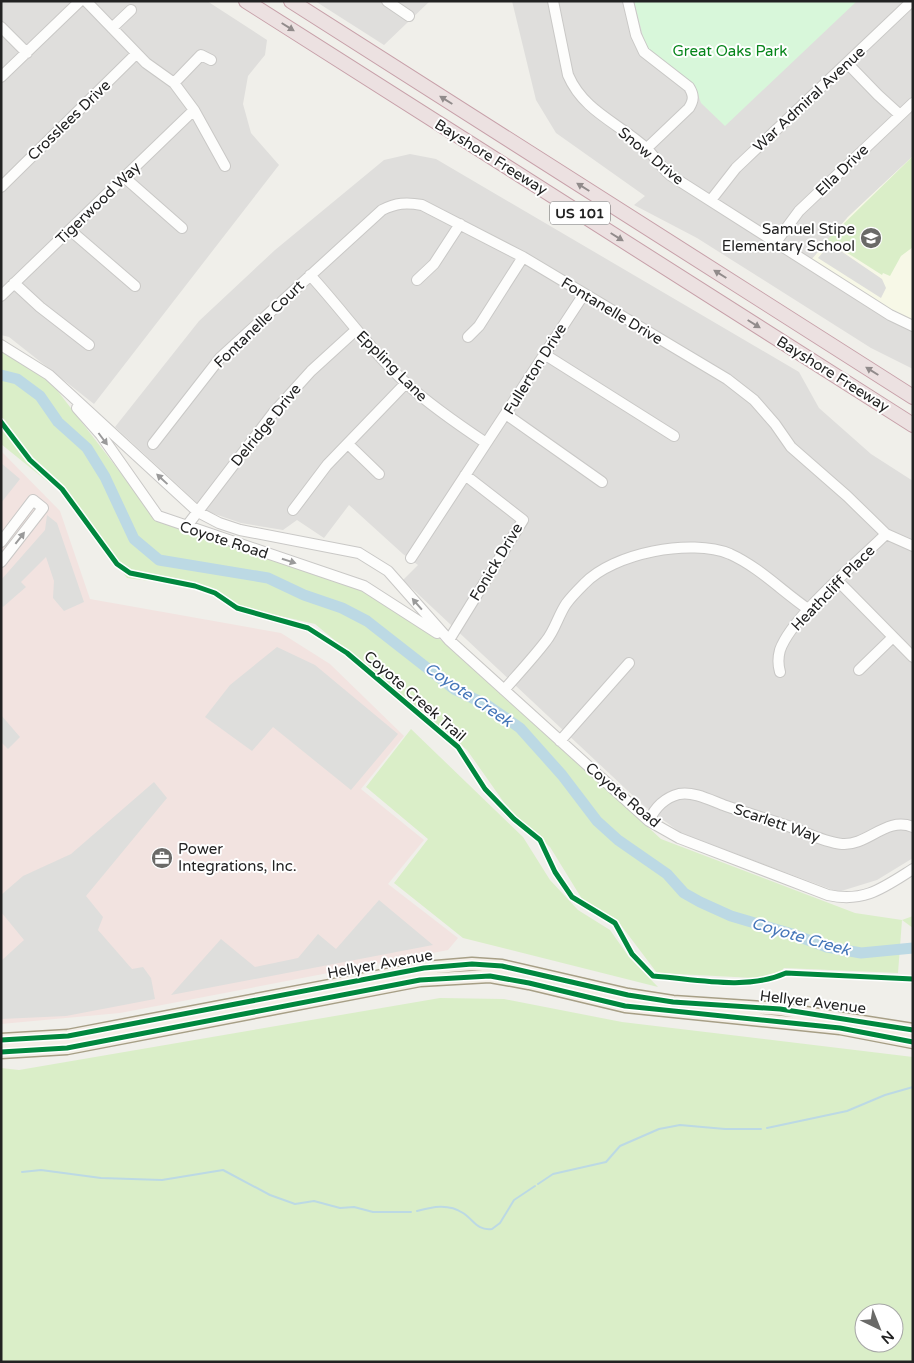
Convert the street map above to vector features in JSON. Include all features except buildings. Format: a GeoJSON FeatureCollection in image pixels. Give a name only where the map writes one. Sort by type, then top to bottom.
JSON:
{"type":"FeatureCollection","features":[{"type":"Feature","properties":{"kind":"highway","name":"Bayshore Freeway"},"geometry":{"type":"LineString","coordinates":[[246,1],[913,425]]}},
{"type":"Feature","properties":{"kind":"highway","name":"Bayshore Freeway"},"geometry":{"type":"LineString","coordinates":[[290,1],[913,397]]}},
{"type":"Feature","properties":{"kind":"main road","name":"Hellyer Avenue"},"geometry":{"type":"LineString","coordinates":[[5,1046],[67,1048],[448,965],[502,966],[530,977],[625,1006],[840,1028],[913,1042]]}},
{"type":"Feature","properties":{"kind":"main road","name":"Hellyer Avenue"},"geometry":{"type":"LineString","coordinates":[[530,977],[672,1002],[780,1009],[913,1030]]}},
{"type":"Feature","properties":{"kind":"street"},"geometry":{"type":"LineString","coordinates":[[1,77],[80,1]]}},
{"type":"Feature","properties":{"kind":"street"},"geometry":{"type":"LineString","coordinates":[[86,1],[136,54],[174,83],[194,110],[225,166]]}},
{"type":"Feature","properties":{"kind":"street"},"geometry":{"type":"LineString","coordinates":[[387,1],[410,16]]}},
{"type":"Feature","properties":{"kind":"street","name":"Snow Drive"},"geometry":{"type":"LineString","coordinates":[[552,1],[568,75],[572,86],[587,105],[646,149],[659,166],[670,175],[890,315],[913,326]]}},
{"type":"Feature","properties":{"kind":"street"},"geometry":{"type":"LineString","coordinates":[[628,1],[636,35],[644,52],[688,87],[694,101],[646,149]]}},
{"type":"Feature","properties":{"kind":"street","name":"War Admiral Avenue"},"geometry":{"type":"LineString","coordinates":[[711,200],[736,168],[912,1]]}},
{"type":"Feature","properties":{"kind":"street"},"geometry":{"type":"LineString","coordinates":[[112,28],[131,10]]}},
{"type":"Feature","properties":{"kind":"street"},"geometry":{"type":"LineString","coordinates":[[1,26],[26,53]]}},
{"type":"Feature","properties":{"kind":"street","name":"Crosslees Drive"},"geometry":{"type":"LineString","coordinates":[[1,187],[136,54]]}},
{"type":"Feature","properties":{"kind":"street"},"geometry":{"type":"LineString","coordinates":[[174,83],[201,55],[211,60]]}},
{"type":"Feature","properties":{"kind":"street"},"geometry":{"type":"LineString","coordinates":[[847,63],[878,96],[900,114]]}},
{"type":"Feature","properties":{"kind":"street","name":"Ella Drive"},"geometry":{"type":"LineString","coordinates":[[776,242],[799,210],[913,103]]}},
{"type":"Feature","properties":{"kind":"street","name":"Tigerwood Way"},"geometry":{"type":"LineString","coordinates":[[1,296],[194,110]]}},
{"type":"Feature","properties":{"kind":"street"},"geometry":{"type":"LineString","coordinates":[[124,177],[182,228]]}},
{"type":"Feature","properties":{"kind":"street","name":"Fontanelle Drive"},"geometry":{"type":"LineString","coordinates":[[310,276],[382,210],[394,204],[422,205],[523,258],[727,379],[754,400],[775,424],[791,447],[847,496],[886,534]]}},
{"type":"Feature","properties":{"kind":"street"},"geometry":{"type":"LineString","coordinates":[[417,280],[434,264],[460,224]]}},
{"type":"Feature","properties":{"kind":"street"},"geometry":{"type":"LineString","coordinates":[[70,230],[135,286]]}},
{"type":"Feature","properties":{"kind":"street"},"geometry":{"type":"LineString","coordinates":[[468,337],[479,326],[523,258]]}},
{"type":"Feature","properties":{"kind":"street","name":"Eppling Lane"},"geometry":{"type":"LineString","coordinates":[[310,276],[356,330],[406,383],[447,417],[486,443]]}},
{"type":"Feature","properties":{"kind":"street","name":"Fontanelle Court"},"geometry":{"type":"LineString","coordinates":[[153,444],[220,358],[310,276]]}},
{"type":"Feature","properties":{"kind":"street"},"geometry":{"type":"LineString","coordinates":[[14,283],[40,307],[89,345]]}},
{"type":"Feature","properties":{"kind":"street","name":"Fullerton Drive"},"geometry":{"type":"LineString","coordinates":[[411,558],[486,443],[507,415],[544,354],[584,294]]}},
{"type":"Feature","properties":{"kind":"street","name":"Delridge Drive"},"geometry":{"type":"LineString","coordinates":[[186,527],[274,412],[311,371],[356,330]]}},
{"type":"Feature","properties":{"kind":"street","name":"Coyote Road"},"geometry":{"type":"LineString","coordinates":[[1,344],[49,375],[198,512],[219,523],[240,530],[359,553],[388,571],[449,640],[649,820],[678,838],[828,895],[844,898],[859,897],[883,888],[913,869]]}},
{"type":"Feature","properties":{"kind":"street"},"geometry":{"type":"LineString","coordinates":[[544,354],[674,436]]}},
{"type":"Feature","properties":{"kind":"street","name":"Coyote Road"},"geometry":{"type":"LineString","coordinates":[[49,375],[101,435],[158,516],[364,586],[449,640]]}},
{"type":"Feature","properties":{"kind":"street"},"geometry":{"type":"LineString","coordinates":[[293,510],[327,465],[406,383]]}},
{"type":"Feature","properties":{"kind":"street"},"geometry":{"type":"LineString","coordinates":[[507,415],[602,482]]}},
{"type":"Feature","properties":{"kind":"street"},"geometry":{"type":"LineString","coordinates":[[348,444],[378,474]]}},
{"type":"Feature","properties":{"kind":"street","name":"Fonick Drive"},"geometry":{"type":"LineString","coordinates":[[449,640],[523,520],[465,475]]}},
{"type":"Feature","properties":{"kind":"street"},"geometry":{"type":"LineString","coordinates":[[1,542],[33,500],[43,508],[1,562]]}},
{"type":"Feature","properties":{"kind":"street"},"geometry":{"type":"LineString","coordinates":[[886,534],[913,546]]}},
{"type":"Feature","properties":{"kind":"street","name":"Heathcliff Place"},"geometry":{"type":"LineString","coordinates":[[780,672],[778,663],[780,650],[791,630],[808,609],[886,534]]}},
{"type":"Feature","properties":{"kind":"street"},"geometry":{"type":"LineString","coordinates":[[504,690],[546,641],[566,604],[586,582],[603,569],[634,556],[694,547],[713,549],[743,561],[808,609]]}},
{"type":"Feature","properties":{"kind":"street"},"geometry":{"type":"LineString","coordinates":[[838,581],[892,638],[913,656]]}},
{"type":"Feature","properties":{"kind":"street"},"geometry":{"type":"LineString","coordinates":[[859,670],[892,638]]}},
{"type":"Feature","properties":{"kind":"street"},"geometry":{"type":"LineString","coordinates":[[560,741],[629,663]]}},
{"type":"Feature","properties":{"kind":"street","name":"Scarlett Way"},"geometry":{"type":"LineString","coordinates":[[649,820],[656,807],[666,799],[680,794],[697,795],[768,821],[841,844],[860,842],[888,826],[900,824],[913,827]]}},
{"type":"Feature","properties":{"kind":"shaded area"},"geometry":{"type":"Polygon","coordinates":[[[1,1],[207,1],[267,40],[265,55],[248,76],[243,104],[251,133],[279,165],[94,404],[9,337],[1,335],[1,1]]]}},
{"type":"Feature","properties":{"kind":"shaded area"},"geometry":{"type":"Polygon","coordinates":[[[315,1],[430,1],[384,45],[315,1]]]}},
{"type":"Feature","properties":{"kind":"shaded area"},"geometry":{"type":"Polygon","coordinates":[[[512,1],[913,1],[913,156],[848,217],[812,259],[888,308],[913,320],[913,369],[871,348],[697,238],[634,205],[645,196],[556,133],[536,100],[512,1]]]}},
{"type":"Feature","properties":{"kind":"shaded area"},"geometry":{"type":"Polygon","coordinates":[[[410,154],[436,159],[799,372],[819,408],[871,454],[913,481],[913,858],[877,880],[838,892],[681,833],[644,806],[403,580],[418,565],[403,554],[349,505],[324,538],[297,520],[283,530],[241,523],[206,511],[115,427],[199,321],[275,250],[384,160],[410,154]]]}},
{"type":"Feature","properties":{"kind":"shaded area","name":"Samuel Stipe Elementary School"},"geometry":{"type":"Polygon","coordinates":[[[913,156],[913,320],[888,308],[812,259],[848,217],[913,156]]]}},
{"type":"Feature","properties":{"kind":"shaded area"},"geometry":{"type":"Polygon","coordinates":[[[832,248],[838,249],[882,279],[886,288],[881,298],[818,258],[824,251],[832,248]]]}},
{"type":"Feature","properties":{"kind":"shaded area"},"geometry":{"type":"Polygon","coordinates":[[[1,451],[60,511],[90,599],[281,633],[330,664],[404,736],[361,789],[424,840],[388,884],[458,938],[448,950],[120,1013],[1,1024],[1,451]]]}},
{"type":"Feature","properties":{"kind":"shaded area"},"geometry":{"type":"Polygon","coordinates":[[[1,463],[20,479],[1,503],[1,463]]]}},
{"type":"Feature","properties":{"kind":"shaded area"},"geometry":{"type":"Polygon","coordinates":[[[47,515],[57,523],[84,602],[64,611],[53,598],[54,581],[46,557],[21,582],[26,587],[3,607],[1,605],[1,580],[45,530],[47,515]]]}},
{"type":"Feature","properties":{"kind":"shaded area"},"geometry":{"type":"Polygon","coordinates":[[[277,647],[315,665],[398,734],[351,790],[273,727],[252,751],[205,717],[230,685],[277,647]]]}},
{"type":"Feature","properties":{"kind":"shaded area"},"geometry":{"type":"Polygon","coordinates":[[[1,715],[20,737],[8,749],[1,742],[1,715]]]}},
{"type":"Feature","properties":{"kind":"shaded area"},"geometry":{"type":"Polygon","coordinates":[[[154,782],[167,798],[86,896],[103,917],[98,930],[132,969],[143,967],[151,978],[155,999],[66,1016],[1,1019],[1,961],[24,940],[1,912],[1,895],[23,876],[71,854],[154,782]]]}},
{"type":"Feature","properties":{"kind":"shaded area"},"geometry":{"type":"Polygon","coordinates":[[[379,900],[433,945],[171,995],[221,939],[255,967],[298,958],[318,934],[336,949],[379,900]]]}},
{"type":"Feature","properties":{"kind":"green space","name":"Great Oaks Park"},"geometry":{"type":"Polygon","coordinates":[[[634,1],[857,1],[725,126],[701,103],[696,89],[646,48],[634,1]]]}},
{"type":"Feature","properties":{"kind":"green space","name":"Samuel Stipe Elementary School"},"geometry":{"type":"Polygon","coordinates":[[[913,156],[913,247],[901,256],[890,276],[883,273],[882,275],[827,240],[913,156]]]}},
{"type":"Feature","properties":{"kind":"green space"},"geometry":{"type":"Polygon","coordinates":[[[1,349],[50,381],[157,520],[361,589],[447,644],[661,839],[855,913],[902,920],[898,973],[784,968],[774,979],[657,973],[617,920],[582,899],[550,847],[510,811],[467,750],[315,624],[237,606],[212,589],[127,578],[64,495],[1,444],[1,349]]]}},
{"type":"Feature","properties":{"kind":"green space"},"geometry":{"type":"Polygon","coordinates":[[[411,729],[523,837],[550,880],[578,910],[610,930],[629,957],[658,987],[463,938],[394,883],[428,839],[366,787],[411,729]]]}},
{"type":"Feature","properties":{"kind":"green space"},"geometry":{"type":"Polygon","coordinates":[[[913,916],[913,928],[902,920],[913,916]]]}},
{"type":"Feature","properties":{"kind":"green space"},"geometry":{"type":"Polygon","coordinates":[[[440,998],[504,999],[622,1022],[913,1057],[913,1362],[1,1362],[1,1068],[19,1070],[440,998]]]}},
{"type":"Feature","properties":{"kind":"waterway","name":"Coyote Creek"},"geometry":{"type":"LineString","coordinates":[[1,375],[17,379],[40,396],[58,422],[87,448],[105,477],[134,539],[159,560],[268,578],[304,595],[342,608],[367,621],[454,689],[487,705],[520,728],[562,775],[597,821],[618,840],[667,874],[684,893],[731,916],[792,934],[827,947],[861,953],[913,948]]}},
{"type":"Feature","properties":{"kind":"waterway"},"geometry":{"type":"LineString","coordinates":[[767,1128],[847,1111],[885,1095],[913,1087]]}},
{"type":"Feature","properties":{"kind":"waterway"},"geometry":{"type":"LineString","coordinates":[[538,1184],[553,1174],[606,1162],[620,1146],[659,1129],[680,1125],[725,1129],[761,1129]]}},
{"type":"Feature","properties":{"kind":"waterway"},"geometry":{"type":"LineString","coordinates":[[22,1172],[41,1170],[101,1178],[162,1180],[223,1170],[270,1195],[295,1204],[314,1201],[340,1208],[354,1207],[373,1212],[411,1212]]}},
{"type":"Feature","properties":{"kind":"waterway"},"geometry":{"type":"LineString","coordinates":[[417,1211],[434,1207],[452,1208],[463,1213],[479,1227],[492,1229],[500,1223],[514,1200],[535,1186]]}},
{"type":"Feature","properties":{"kind":"cycle path","name":"Coyote Creek Trail"},"geometry":{"type":"LineString","coordinates":[[1,422],[30,460],[62,489],[117,564],[130,573],[195,586],[215,593],[237,608],[308,628],[347,653],[458,747],[485,789],[514,819],[540,840],[555,872],[572,897],[615,923],[632,954],[653,976],[737,983],[771,978],[786,973],[913,979]]}},
{"type":"Feature","properties":{"kind":"cycle path"},"geometry":{"type":"LineString","coordinates":[[1,1040],[68,1036],[424,968],[472,964],[502,966],[628,995],[673,1002],[780,1009],[913,1030]]}},
{"type":"Feature","properties":{"kind":"cycle path"},"geometry":{"type":"LineString","coordinates":[[1,1052],[67,1048],[420,980],[490,976],[529,983],[625,1006],[840,1028],[913,1042]]}},
{"type":"Feature","properties":{"kind":"place","name":"Samuel Stipe Elementary School"},"geometry":{"type":"Point","coordinates":[871,238]}},
{"type":"Feature","properties":{"kind":"place","name":"Power Integrations, Inc."},"geometry":{"type":"Point","coordinates":[162,858]}}]}
